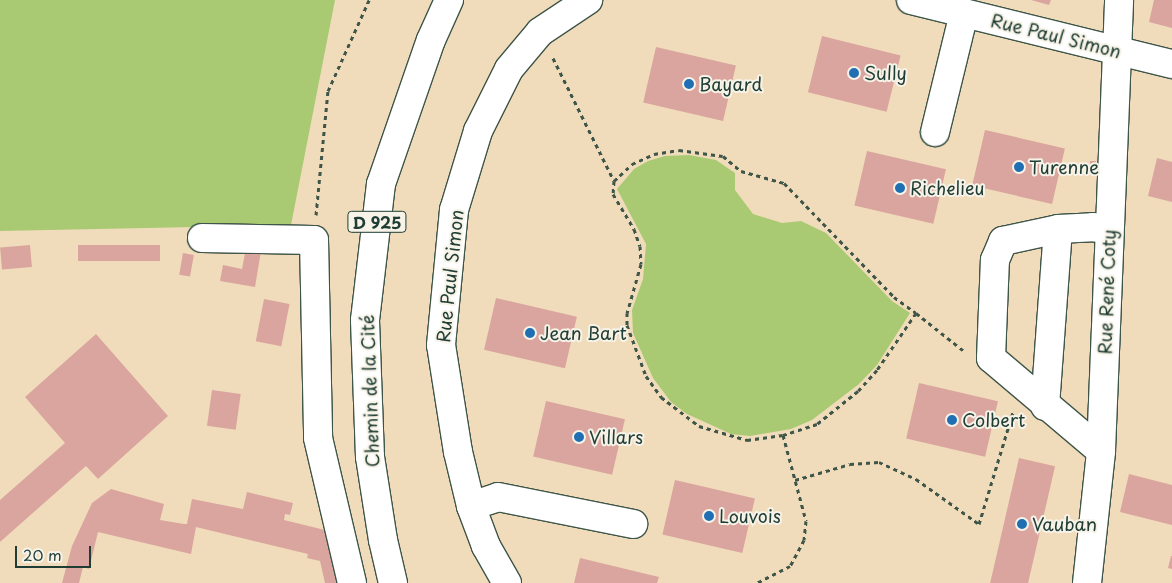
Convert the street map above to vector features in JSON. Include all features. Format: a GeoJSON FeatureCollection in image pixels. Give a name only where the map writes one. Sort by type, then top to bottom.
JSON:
{"type":"FeatureCollection","features":[{"type":"Feature","properties":{"kind":"street","name":"Chemin de la Cité"},"geometry":{"type":"LineString","coordinates":[[393,583],[383,540],[370,457],[365,320],[381,184],[430,40],[449,0]]}},
{"type":"Feature","properties":{"kind":"street","name":"Rue Paul Simon"},"geometry":{"type":"LineString","coordinates":[[506,583],[486,546],[471,506],[458,452],[441,345],[454,210],[478,132],[509,69],[540,32],[588,0]]}},
{"type":"Feature","properties":{"kind":"street","name":"Rue Paul Simon"},"geometry":{"type":"LineString","coordinates":[[912,0],[1172,64]]}},
{"type":"Feature","properties":{"kind":"street","name":"Rue René Coty"},"geometry":{"type":"LineString","coordinates":[[1088,583],[1101,451],[1119,0]]}},
{"type":"Feature","properties":{"kind":"street"},"geometry":{"type":"LineString","coordinates":[[935,132],[964,13]]}},
{"type":"Feature","properties":{"kind":"street"},"geometry":{"type":"LineString","coordinates":[[1101,451],[1045,406],[991,358],[995,260],[1003,241],[1058,229],[1093,227],[1109,230]]}},
{"type":"Feature","properties":{"kind":"street"},"geometry":{"type":"LineString","coordinates":[[1045,406],[1058,229]]}},
{"type":"Feature","properties":{"kind":"street"},"geometry":{"type":"LineString","coordinates":[[202,238],[314,240],[318,438],[352,583]]}},
{"type":"Feature","properties":{"kind":"street"},"geometry":{"type":"LineString","coordinates":[[471,506],[498,497],[633,524]]}},
{"type":"Feature","properties":{"kind":"path"},"geometry":{"type":"LineString","coordinates":[[314,240],[328,91],[369,0]]}},
{"type":"Feature","properties":{"kind":"path"},"geometry":{"type":"LineString","coordinates":[[540,32],[614,182],[613,194],[634,229],[640,246],[641,264],[627,313],[627,325],[646,376],[661,397],[699,426],[747,440],[784,436],[817,424],[858,391],[877,370],[916,313]]}},
{"type":"Feature","properties":{"kind":"path"},"geometry":{"type":"LineString","coordinates":[[614,182],[632,164],[654,154],[679,150],[723,156],[741,171],[784,183],[894,296],[952,338],[970,357]]}},
{"type":"Feature","properties":{"kind":"path"},"geometry":{"type":"LineString","coordinates":[[794,480],[850,464],[880,462],[916,479],[979,524],[1014,410]]}},
{"type":"Feature","properties":{"kind":"path"},"geometry":{"type":"LineString","coordinates":[[757,583],[790,566],[804,540],[806,521],[784,436]]}},
{"type":"Feature","properties":{"kind":"green space"},"geometry":{"type":"Polygon","coordinates":[[[0,0],[335,0],[291,225],[0,231],[0,0]]]}},
{"type":"Feature","properties":{"kind":"green space"},"geometry":{"type":"Polygon","coordinates":[[[689,155],[716,160],[735,173],[735,190],[753,214],[782,223],[801,221],[826,233],[892,301],[910,313],[877,365],[859,384],[812,420],[791,429],[750,436],[731,434],[687,414],[671,402],[653,378],[633,333],[632,310],[643,279],[646,244],[617,189],[634,169],[648,161],[665,156],[689,155]]]}},
{"type":"Feature","properties":{"kind":"building"},"geometry":{"type":"Polygon","coordinates":[[[1031,0],[1051,0],[1049,5],[1031,0]]]}},
{"type":"Feature","properties":{"kind":"building"},"geometry":{"type":"Polygon","coordinates":[[[1154,0],[1172,0],[1172,28],[1149,22],[1154,0]]]}},
{"type":"Feature","properties":{"kind":"building","name":"Sully"},"geometry":{"type":"Polygon","coordinates":[[[822,36],[901,56],[887,112],[808,92],[822,36]]]}},
{"type":"Feature","properties":{"kind":"building","name":"Bayard"},"geometry":{"type":"Polygon","coordinates":[[[656,47],[736,65],[723,121],[643,103],[656,47]]]}},
{"type":"Feature","properties":{"kind":"building","name":"Turenne"},"geometry":{"type":"Polygon","coordinates":[[[985,130],[1065,148],[1052,204],[972,186],[985,130]]]}},
{"type":"Feature","properties":{"kind":"building","name":"Richelieu"},"geometry":{"type":"Polygon","coordinates":[[[867,151],[946,169],[933,224],[854,206],[867,151]]]}},
{"type":"Feature","properties":{"kind":"building"},"geometry":{"type":"Polygon","coordinates":[[[1157,158],[1172,162],[1172,202],[1148,196],[1157,158]]]}},
{"type":"Feature","properties":{"kind":"building"},"geometry":{"type":"Polygon","coordinates":[[[1090,161],[1096,161],[1096,175],[1090,175],[1090,161]]]}},
{"type":"Feature","properties":{"kind":"building"},"geometry":{"type":"Polygon","coordinates":[[[30,245],[32,267],[2,270],[0,248],[30,245]]]}},
{"type":"Feature","properties":{"kind":"building"},"geometry":{"type":"Polygon","coordinates":[[[78,245],[160,245],[160,261],[78,261],[78,245]]]}},
{"type":"Feature","properties":{"kind":"building"},"geometry":{"type":"Polygon","coordinates":[[[246,248],[261,251],[255,287],[220,281],[223,265],[242,269],[246,248]]]}},
{"type":"Feature","properties":{"kind":"building"},"geometry":{"type":"Polygon","coordinates":[[[183,253],[194,255],[190,277],[179,275],[183,253]]]}},
{"type":"Feature","properties":{"kind":"building","name":"Jean Bart"},"geometry":{"type":"Polygon","coordinates":[[[496,298],[577,317],[565,368],[484,350],[496,298]]]}},
{"type":"Feature","properties":{"kind":"building"},"geometry":{"type":"Polygon","coordinates":[[[264,299],[290,304],[281,346],[256,341],[264,299]]]}},
{"type":"Feature","properties":{"kind":"building"},"geometry":{"type":"Polygon","coordinates":[[[96,334],[168,416],[98,479],[86,466],[0,542],[0,500],[65,443],[25,397],[96,334]]]}},
{"type":"Feature","properties":{"kind":"building","name":"Colbert"},"geometry":{"type":"Polygon","coordinates":[[[919,383],[998,401],[985,457],[906,439],[919,383]]]}},
{"type":"Feature","properties":{"kind":"building"},"geometry":{"type":"Polygon","coordinates":[[[212,390],[241,394],[236,430],[207,426],[212,390]]]}},
{"type":"Feature","properties":{"kind":"building","name":"Villars"},"geometry":{"type":"Polygon","coordinates":[[[546,401],[625,419],[612,475],[533,457],[546,401]]]}},
{"type":"Feature","properties":{"kind":"building","name":"Vauban"},"geometry":{"type":"Polygon","coordinates":[[[1019,458],[1055,466],[1028,583],[990,583],[1019,458]]]}},
{"type":"Feature","properties":{"kind":"building"},"geometry":{"type":"Polygon","coordinates":[[[1129,474],[1172,485],[1172,525],[1120,512],[1129,474]]]}},
{"type":"Feature","properties":{"kind":"building","name":"Louvois"},"geometry":{"type":"Polygon","coordinates":[[[675,480],[755,498],[742,553],[662,535],[675,480]]]}},
{"type":"Feature","properties":{"kind":"building"},"geometry":{"type":"Polygon","coordinates":[[[111,489],[164,504],[160,520],[184,524],[187,524],[192,499],[243,509],[247,492],[293,503],[290,515],[285,514],[284,520],[329,531],[341,583],[325,583],[320,561],[307,558],[308,554],[196,527],[191,554],[98,532],[89,569],[83,567],[79,583],[62,583],[72,546],[92,503],[111,489]]]}},
{"type":"Feature","properties":{"kind":"building"},"geometry":{"type":"Polygon","coordinates":[[[1172,556],[1172,569],[1168,568],[1172,556]]]}},
{"type":"Feature","properties":{"kind":"building"},"geometry":{"type":"Polygon","coordinates":[[[580,558],[659,577],[657,583],[574,583],[580,558]]]}},
{"type":"Feature","properties":{"kind":"place","name":"Sully"},"geometry":{"type":"Point","coordinates":[854,73]}},
{"type":"Feature","properties":{"kind":"place","name":"Bayard"},"geometry":{"type":"Point","coordinates":[689,84]}},
{"type":"Feature","properties":{"kind":"place","name":"Turenne"},"geometry":{"type":"Point","coordinates":[1019,167]}},
{"type":"Feature","properties":{"kind":"place","name":"Richelieu"},"geometry":{"type":"Point","coordinates":[900,188]}},
{"type":"Feature","properties":{"kind":"place","name":"Jean Bart"},"geometry":{"type":"Point","coordinates":[530,333]}},
{"type":"Feature","properties":{"kind":"place","name":"Colbert"},"geometry":{"type":"Point","coordinates":[952,420]}},
{"type":"Feature","properties":{"kind":"place","name":"Villars"},"geometry":{"type":"Point","coordinates":[579,437]}},
{"type":"Feature","properties":{"kind":"place","name":"Louvois"},"geometry":{"type":"Point","coordinates":[709,516]}},
{"type":"Feature","properties":{"kind":"place","name":"Vauban"},"geometry":{"type":"Point","coordinates":[1022,524]}}]}
